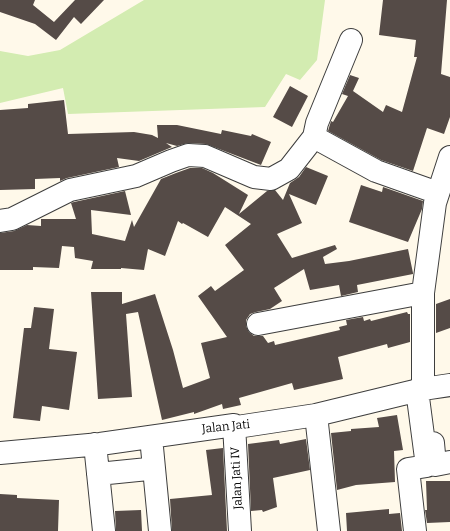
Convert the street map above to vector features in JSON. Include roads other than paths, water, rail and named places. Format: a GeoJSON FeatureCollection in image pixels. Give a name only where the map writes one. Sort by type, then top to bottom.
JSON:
{"type":"FeatureCollection","features":[{"type":"Feature","properties":{"kind":"street"},"geometry":{"type":"LineString","coordinates":[[0,221],[12,219],[70,190],[136,176],[188,155],[205,156],[254,177],[271,179],[289,169],[314,138],[317,122],[351,40]]}},
{"type":"Feature","properties":{"kind":"street"},"geometry":{"type":"LineString","coordinates":[[314,138],[376,171],[438,193]]}},
{"type":"Feature","properties":{"kind":"street"},"geometry":{"type":"LineString","coordinates":[[415,531],[408,470],[427,466],[423,389],[423,293],[435,203],[450,157]]}},
{"type":"Feature","properties":{"kind":"street"},"geometry":{"type":"LineString","coordinates":[[258,324],[423,293]]}},
{"type":"Feature","properties":{"kind":"street","name":"Jalan Jati"},"geometry":{"type":"LineString","coordinates":[[0,453],[95,444],[234,425],[237,427],[316,415],[423,389],[450,385]]}},
{"type":"Feature","properties":{"kind":"street"},"geometry":{"type":"LineString","coordinates":[[423,389],[435,465],[450,462]]}},
{"type":"Feature","properties":{"kind":"street"},"geometry":{"type":"LineString","coordinates":[[316,415],[329,531]]}},
{"type":"Feature","properties":{"kind":"street","name":"Jalan Jati IV"},"geometry":{"type":"LineString","coordinates":[[234,425],[240,531]]}},
{"type":"Feature","properties":{"kind":"street"},"geometry":{"type":"LineString","coordinates":[[148,437],[148,469],[154,531]]}},
{"type":"Feature","properties":{"kind":"street"},"geometry":{"type":"LineString","coordinates":[[148,437],[160,531]]}},
{"type":"Feature","properties":{"kind":"street"},"geometry":{"type":"LineString","coordinates":[[95,444],[104,531]]}},
{"type":"Feature","properties":{"kind":"street"},"geometry":{"type":"LineString","coordinates":[[98,474],[148,469]]}}]}
